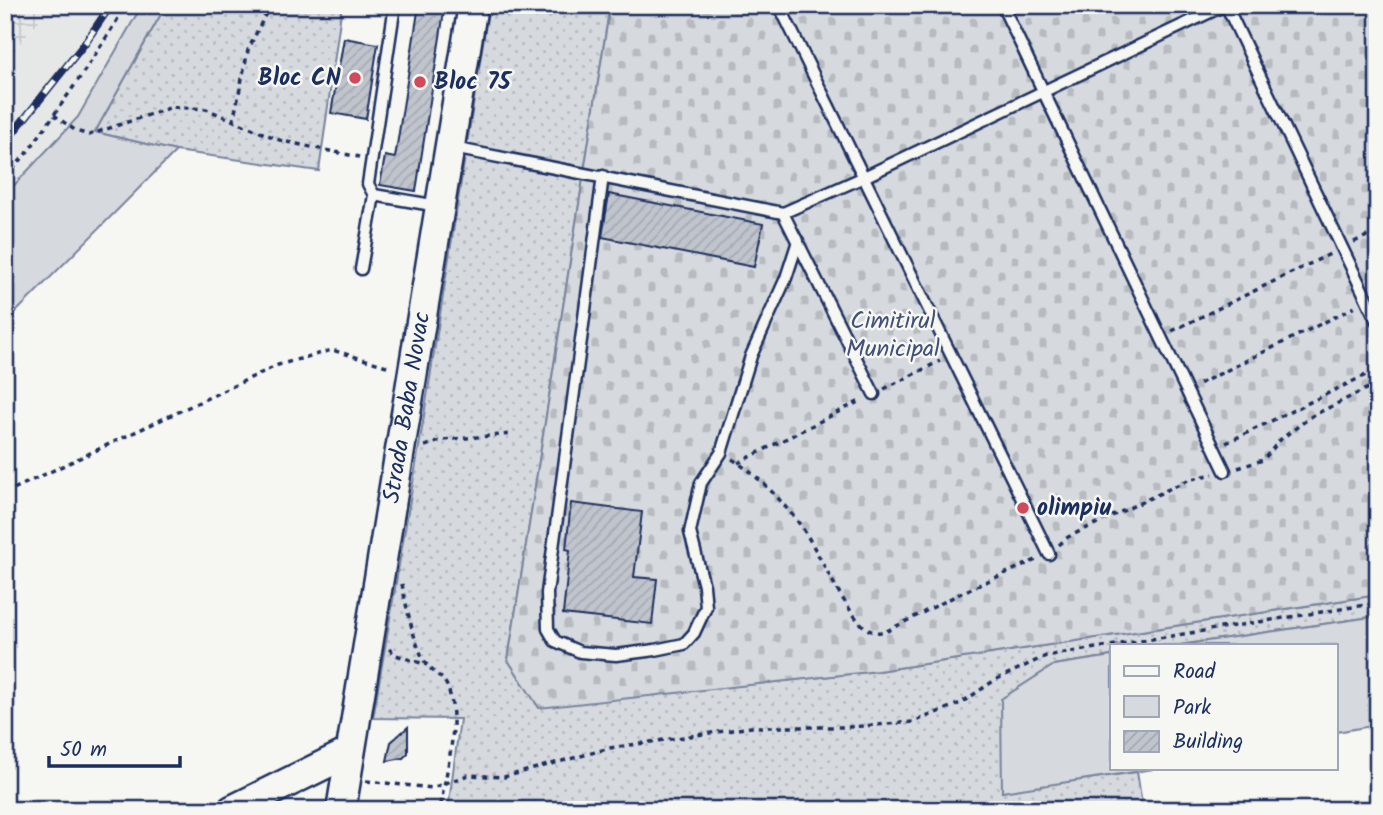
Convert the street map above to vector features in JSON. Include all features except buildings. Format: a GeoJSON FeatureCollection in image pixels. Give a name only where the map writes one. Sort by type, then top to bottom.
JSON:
{"type":"FeatureCollection","features":[{"type":"Feature","properties":{"kind":"main road","name":"Strada Baba Novac"},"geometry":{"type":"LineString","coordinates":[[341,810],[473,5]]}},
{"type":"Feature","properties":{"kind":"main road"},"geometry":{"type":"LineString","coordinates":[[232,810],[348,765]]}},
{"type":"Feature","properties":{"kind":"lane"},"geometry":{"type":"LineString","coordinates":[[361,269],[374,195],[368,184],[395,5]]}},
{"type":"Feature","properties":{"kind":"lane"},"geometry":{"type":"LineString","coordinates":[[779,5],[1049,554]]}},
{"type":"Feature","properties":{"kind":"lane"},"geometry":{"type":"LineString","coordinates":[[1002,5],[1225,471]]}},
{"type":"Feature","properties":{"kind":"lane"},"geometry":{"type":"LineString","coordinates":[[450,147],[783,213],[1225,5],[1378,323]]}},
{"type":"Feature","properties":{"kind":"lane"},"geometry":{"type":"LineString","coordinates":[[603,176],[547,593],[548,629],[555,640],[580,652],[616,655],[655,650],[684,644],[694,632],[706,607],[704,586],[690,533],[701,483],[721,453],[751,356],[786,278],[798,241]]}},
{"type":"Feature","properties":{"kind":"lane"},"geometry":{"type":"LineString","coordinates":[[374,195],[440,207]]}},
{"type":"Feature","properties":{"kind":"lane"},"geometry":{"type":"LineString","coordinates":[[783,213],[874,394]]}},
{"type":"Feature","properties":{"kind":"path"},"geometry":{"type":"LineString","coordinates":[[5,177],[21,161],[54,115],[126,5]]}},
{"type":"Feature","properties":{"kind":"path"},"geometry":{"type":"LineString","coordinates":[[233,122],[248,50],[270,5]]}},
{"type":"Feature","properties":{"kind":"path"},"geometry":{"type":"LineString","coordinates":[[54,115],[76,131],[89,135],[172,107],[206,110],[282,141],[372,159]]}},
{"type":"Feature","properties":{"kind":"path"},"geometry":{"type":"LineString","coordinates":[[1161,336],[1378,231]]}},
{"type":"Feature","properties":{"kind":"path"},"geometry":{"type":"LineString","coordinates":[[1187,389],[1367,301]]}},
{"type":"Feature","properties":{"kind":"path"},"geometry":{"type":"LineString","coordinates":[[5,493],[278,365],[332,350],[413,373]]}},
{"type":"Feature","properties":{"kind":"path"},"geometry":{"type":"LineString","coordinates":[[738,463],[951,355]]}},
{"type":"Feature","properties":{"kind":"path"},"geometry":{"type":"LineString","coordinates":[[1215,450],[1378,369]]}},
{"type":"Feature","properties":{"kind":"path"},"geometry":{"type":"LineString","coordinates":[[420,454],[425,444],[443,440],[512,434]]}},
{"type":"Feature","properties":{"kind":"path"},"geometry":{"type":"LineString","coordinates":[[401,583],[409,619],[427,665]]}},
{"type":"Feature","properties":{"kind":"path"},"geometry":{"type":"LineString","coordinates":[[1121,644],[1378,603]]}},
{"type":"Feature","properties":{"kind":"path"},"geometry":{"type":"LineString","coordinates":[[369,636],[397,655],[427,665],[446,683],[451,703],[452,746],[440,810]]}},
{"type":"Feature","properties":{"kind":"path"},"geometry":{"type":"LineString","coordinates":[[348,765],[432,788],[468,775],[504,777],[610,748],[751,727],[850,727],[913,722],[961,703],[995,680],[1046,656],[1110,646]]}},
{"type":"Feature","properties":{"kind":"shaded area"},"geometry":{"type":"Polygon","coordinates":[[[5,5],[52,5],[5,62],[5,5]]]}},
{"type":"Feature","properties":{"kind":"shaded area"},"geometry":{"type":"Polygon","coordinates":[[[52,5],[142,5],[78,117],[5,195],[5,62],[52,5]]]}},
{"type":"Feature","properties":{"kind":"green space"},"geometry":{"type":"Polygon","coordinates":[[[142,5],[166,5],[95,132],[176,151],[5,323],[5,195],[78,117],[142,5]]]}},
{"type":"Feature","properties":{"kind":"green space"},"geometry":{"type":"Polygon","coordinates":[[[166,5],[342,5],[319,171],[176,151],[95,132],[166,5]]]}},
{"type":"Feature","properties":{"kind":"green space"},"geometry":{"type":"Polygon","coordinates":[[[489,5],[610,5],[508,660],[539,707],[878,671],[1378,595],[1378,616],[1187,644],[1110,644],[1110,656],[1054,665],[1002,791],[1137,772],[1143,810],[448,810],[460,719],[373,718],[489,5]]]}},
{"type":"Feature","properties":{"kind":"green space","name":"Cimitirul Municipal"},"geometry":{"type":"Polygon","coordinates":[[[610,5],[1378,5],[1378,595],[878,671],[539,708],[508,660],[610,5]]]}},
{"type":"Feature","properties":{"kind":"green space"},"geometry":{"type":"Polygon","coordinates":[[[1378,616],[1378,725],[1338,732],[1338,644],[1187,644],[1378,616]]]}},
{"type":"Feature","properties":{"kind":"green space"},"geometry":{"type":"Polygon","coordinates":[[[1110,656],[1110,770],[1147,770],[1002,792],[1001,699],[1054,665],[1110,656]]]}},
{"type":"Feature","properties":{"kind":"railway"},"geometry":{"type":"LineString","coordinates":[[5,143],[85,43],[111,5]]}},
{"type":"Feature","properties":{"kind":"place","name":"Bloc CN"},"geometry":{"type":"Point","coordinates":[355,78]}},
{"type":"Feature","properties":{"kind":"place","name":"Bloc 75"},"geometry":{"type":"Point","coordinates":[420,82]}},
{"type":"Feature","properties":{"kind":"place","name":"olimpiu"},"geometry":{"type":"Point","coordinates":[1023,508]}}]}
